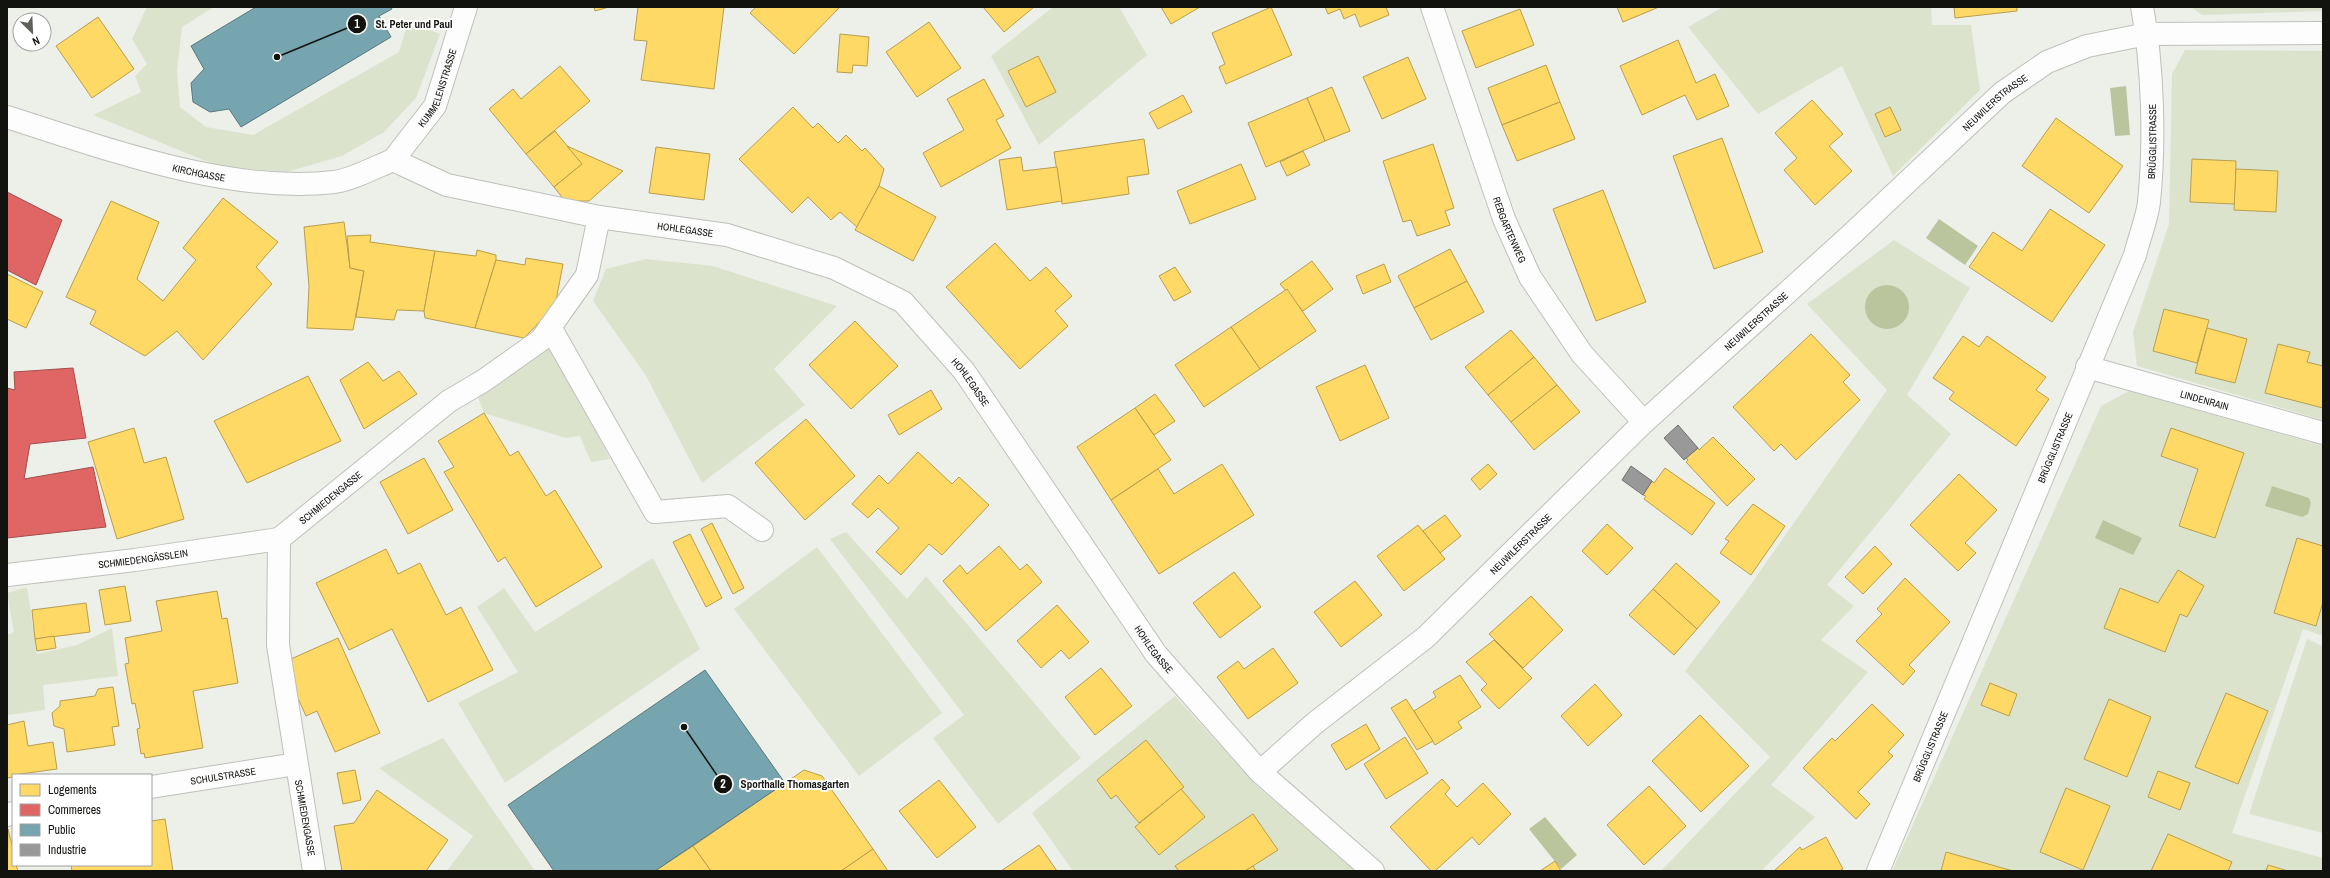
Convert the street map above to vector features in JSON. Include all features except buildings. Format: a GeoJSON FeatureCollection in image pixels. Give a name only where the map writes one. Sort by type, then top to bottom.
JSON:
{"type":"FeatureCollection","features":[{"type":"Feature","properties":{"kind":"street","name":"KUMMELENSTRASSE"},"geometry":{"type":"LineString","coordinates":[[394,160],[435,106],[466,7]]}},
{"type":"Feature","properties":{"kind":"street","name":"REBGARTENWEG"},"geometry":{"type":"LineString","coordinates":[[1432,7],[1504,219],[1530,277],[1582,354],[1644,422]]}},
{"type":"Feature","properties":{"kind":"street","name":"BRÜGGLISTRASSE"},"geometry":{"type":"LineString","coordinates":[[1878,871],[2135,255],[2148,203],[2152,144],[2147,34],[2142,7]]}},
{"type":"Feature","properties":{"kind":"street","name":"NEUWILERSTRASSE"},"geometry":{"type":"LineString","coordinates":[[1260,772],[1315,723],[1426,637],[1644,422],[1853,233],[2002,93],[2047,62],[2087,46],[2147,34],[2323,33]]}},
{"type":"Feature","properties":{"kind":"street","name":"KIRCHGASSE"},"geometry":{"type":"LineString","coordinates":[[7,117],[138,158],[259,184],[335,182],[394,160]]}},
{"type":"Feature","properties":{"kind":"street","name":"HOHLEGASSE"},"geometry":{"type":"LineString","coordinates":[[394,160],[447,185],[599,217],[727,235],[834,268],[903,302],[964,371],[1156,654],[1260,772],[1373,871]]}},
{"type":"Feature","properties":{"kind":"street","name":"SCHMIEDENGASSE"},"geometry":{"type":"LineString","coordinates":[[314,871],[278,645],[279,538],[449,400],[483,382],[540,340],[587,275],[599,217]]}},
{"type":"Feature","properties":{"kind":"street"},"geometry":{"type":"LineString","coordinates":[[550,327],[655,512],[728,506],[762,530]]}},
{"type":"Feature","properties":{"kind":"street","name":"LINDENRAIN"},"geometry":{"type":"LineString","coordinates":[[2087,367],[2323,433]]}},
{"type":"Feature","properties":{"kind":"street","name":"SCHMIEDENGÄSSLEIN"},"geometry":{"type":"LineString","coordinates":[[7,575],[135,560],[279,538]]}},
{"type":"Feature","properties":{"kind":"street","name":"SCHULSTRASSE"},"geometry":{"type":"LineString","coordinates":[[152,787],[296,764]]}},
{"type":"Feature","properties":{"kind":"shaded area"},"geometry":{"type":"Polygon","coordinates":[[[147,7],[214,7],[182,27],[177,71],[180,107],[206,127],[253,135],[399,52],[408,22],[440,34],[416,98],[384,132],[342,156],[287,172],[218,166],[93,115],[141,92],[135,76],[147,64],[132,39],[147,7]]]}},
{"type":"Feature","properties":{"kind":"shaded area"},"geometry":{"type":"Polygon","coordinates":[[[1053,7],[1119,7],[1147,55],[1039,145],[991,56],[1053,7]]]}},
{"type":"Feature","properties":{"kind":"shaded area"},"geometry":{"type":"Polygon","coordinates":[[[1723,7],[1931,7],[1932,25],[1971,25],[1980,90],[1893,176],[1842,66],[1758,114],[1688,27],[1723,7]]]}},
{"type":"Feature","properties":{"kind":"shaded area"},"geometry":{"type":"Polygon","coordinates":[[[2191,7],[2323,7],[2323,11],[2202,15],[2191,7]]]}},
{"type":"Feature","properties":{"kind":"shaded area"},"geometry":{"type":"Polygon","coordinates":[[[2185,50],[2323,51],[2323,420],[2137,366],[2133,332],[2169,224],[2172,74],[2185,50]]]}},
{"type":"Feature","properties":{"kind":"shaded area"},"geometry":{"type":"Polygon","coordinates":[[[2126,86],[2130,135],[2115,136],[2110,88],[2126,86]]]}},
{"type":"Feature","properties":{"kind":"shaded area"},"geometry":{"type":"Polygon","coordinates":[[[1939,219],[1978,246],[1965,265],[1926,238],[1939,219]]]}},
{"type":"Feature","properties":{"kind":"shaded area"},"geometry":{"type":"Polygon","coordinates":[[[1894,240],[1970,288],[1907,395],[1951,434],[1827,585],[1854,606],[1821,640],[1868,672],[1771,785],[1815,817],[1761,871],[1661,871],[1770,757],[1685,671],[1744,594],[1887,390],[1807,304],[1894,240]]]}},
{"type":"Feature","properties":{"kind":"shaded area"},"geometry":{"type":"Polygon","coordinates":[[[646,259],[713,266],[837,306],[774,369],[805,405],[702,483],[645,374],[593,301],[606,269],[646,259]]]}},
{"type":"Feature","properties":{"kind":"shaded area"},"geometry":{"type":"Polygon","coordinates":[[[1887,285],[1899,289],[1905,295],[1909,307],[1905,319],[1899,325],[1887,329],[1875,325],[1869,319],[1865,307],[1869,295],[1875,289],[1887,285]]]}},
{"type":"Feature","properties":{"kind":"shaded area"},"geometry":{"type":"Polygon","coordinates":[[[550,342],[610,459],[591,462],[580,436],[566,438],[484,413],[476,392],[550,342]]]}},
{"type":"Feature","properties":{"kind":"shaded area"},"geometry":{"type":"Polygon","coordinates":[[[2129,391],[2323,446],[2323,636],[2303,629],[2232,833],[2323,858],[2323,871],[1892,871],[2101,406],[2129,391]]]}},
{"type":"Feature","properties":{"kind":"shaded area"},"geometry":{"type":"Polygon","coordinates":[[[2272,486],[2309,498],[2311,503],[2308,514],[2302,517],[2265,506],[2272,486]]]}},
{"type":"Feature","properties":{"kind":"shaded area"},"geometry":{"type":"Polygon","coordinates":[[[2103,520],[2142,538],[2133,555],[2095,538],[2103,520]]]}},
{"type":"Feature","properties":{"kind":"shaded area"},"geometry":{"type":"Polygon","coordinates":[[[846,532],[907,599],[926,576],[1081,758],[998,824],[933,738],[964,715],[830,539],[846,532]]]}},
{"type":"Feature","properties":{"kind":"shaded area"},"geometry":{"type":"Polygon","coordinates":[[[817,547],[942,713],[859,776],[734,609],[817,547]]]}},
{"type":"Feature","properties":{"kind":"shaded area"},"geometry":{"type":"Polygon","coordinates":[[[653,558],[700,649],[505,783],[458,703],[518,672],[477,607],[504,588],[535,632],[653,558]]]}},
{"type":"Feature","properties":{"kind":"shaded area"},"geometry":{"type":"Polygon","coordinates":[[[27,587],[37,654],[77,645],[112,628],[118,676],[43,685],[45,710],[7,715],[7,635],[14,632],[7,593],[27,587]]]}},
{"type":"Feature","properties":{"kind":"shaded area"},"geometry":{"type":"Polygon","coordinates":[[[2307,639],[2323,646],[2323,833],[2249,814],[2307,639]]]}},
{"type":"Feature","properties":{"kind":"shaded area"},"geometry":{"type":"Polygon","coordinates":[[[1175,696],[1256,785],[1356,871],[1073,871],[1032,813],[1175,696]]]}},
{"type":"Feature","properties":{"kind":"shaded area"},"geometry":{"type":"Polygon","coordinates":[[[443,738],[535,871],[447,871],[473,836],[379,768],[443,738]]]}},
{"type":"Feature","properties":{"kind":"shaded area"},"geometry":{"type":"Polygon","coordinates":[[[1545,817],[1577,855],[1561,869],[1529,829],[1545,817]]]}},
{"type":"Feature","properties":{"kind":"place","name":"St. Peter und Paul"},"geometry":{"type":"Point","coordinates":[277,57]}},
{"type":"Feature","properties":{"kind":"place","name":"Sporthalle Thomasgarten"},"geometry":{"type":"Point","coordinates":[684,727]}}]}
